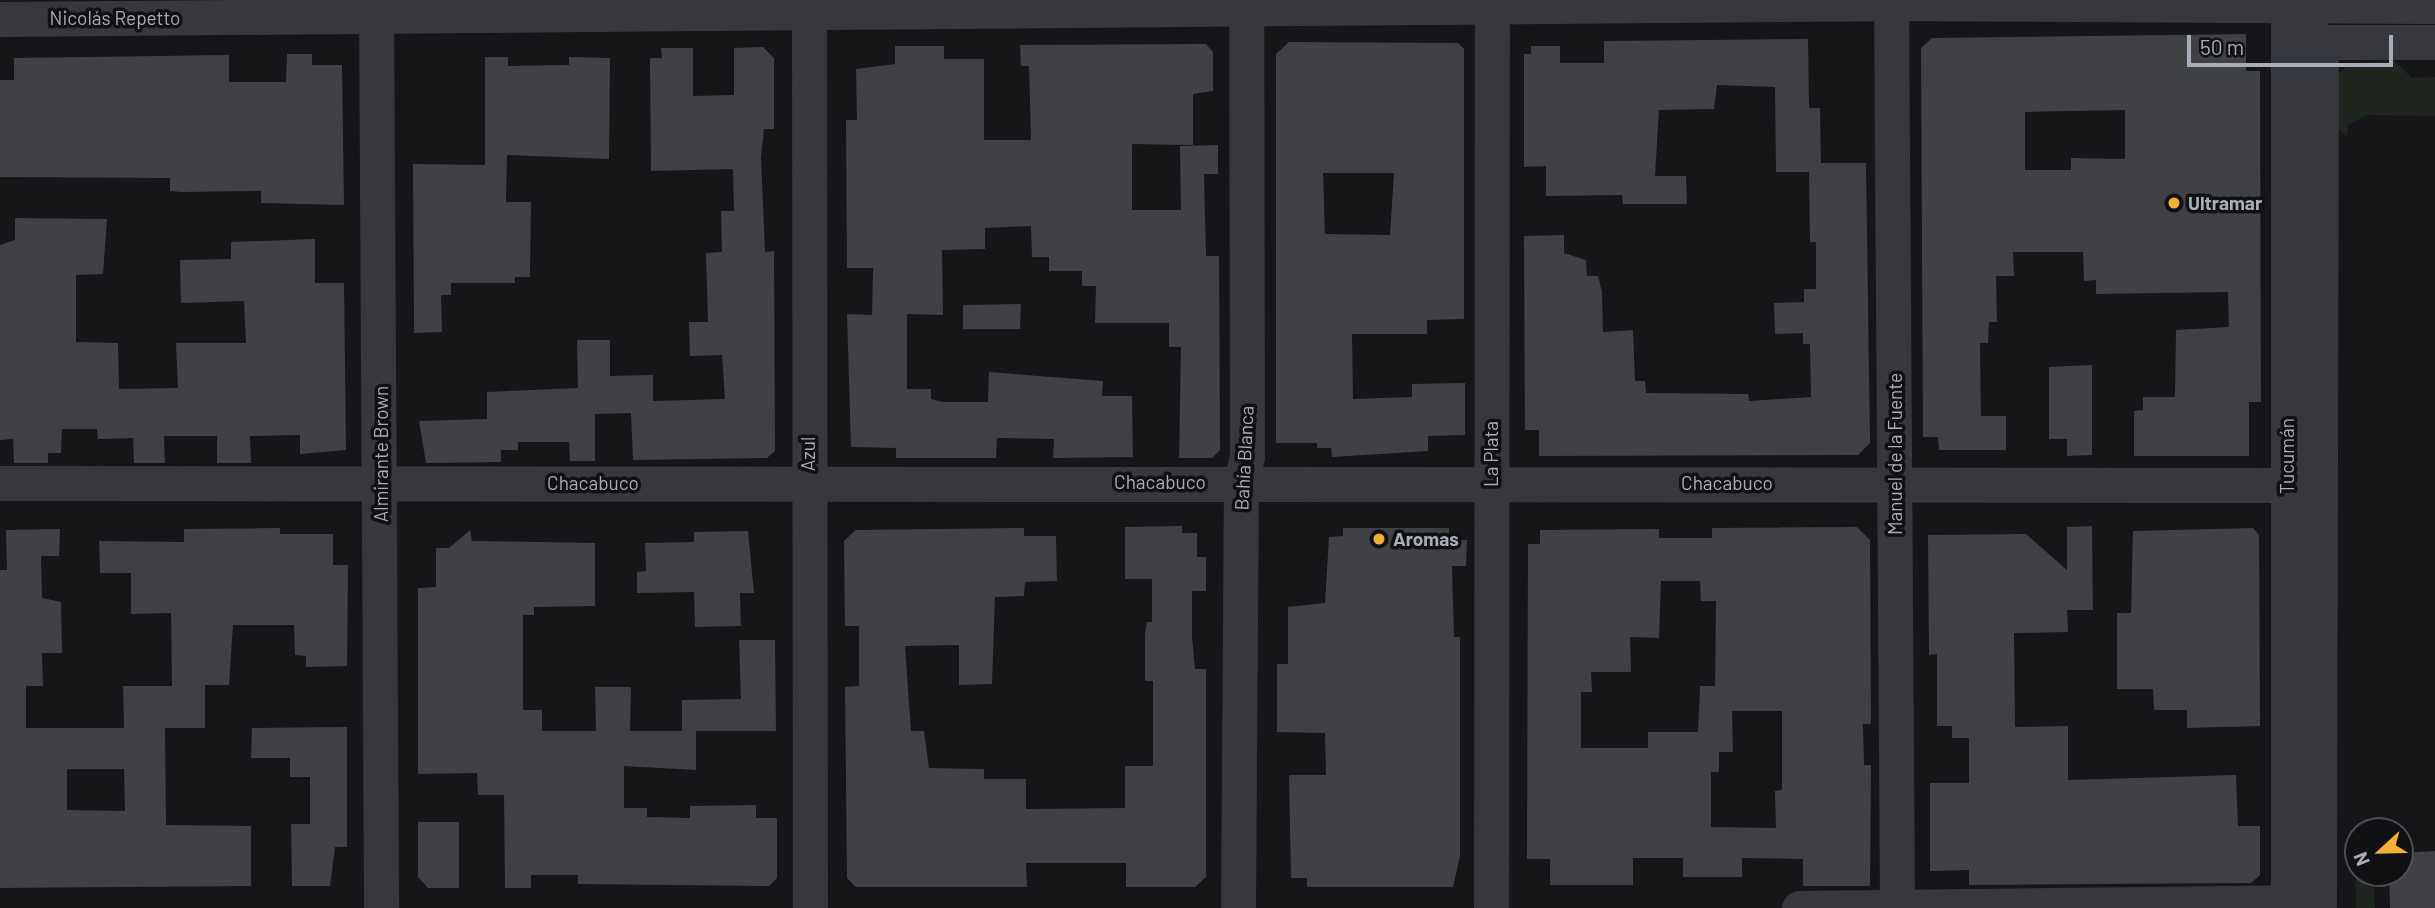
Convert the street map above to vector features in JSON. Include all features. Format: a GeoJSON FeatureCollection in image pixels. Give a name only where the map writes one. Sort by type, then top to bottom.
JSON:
{"type":"FeatureCollection","features":[{"type":"Feature","properties":{"kind":"street","name":"Nicolás Repetto"},"geometry":{"type":"LineString","coordinates":[[0,19],[376,8],[1891,1],[2241,1],[2435,6]]}},
{"type":"Feature","properties":{"kind":"street","name":"Manuel de la Fuente"},"geometry":{"type":"LineString","coordinates":[[1891,1],[1897,907]]}},
{"type":"Feature","properties":{"kind":"street","name":"La Plata"},"geometry":{"type":"LineString","coordinates":[[1491,908],[1492,3]]}},
{"type":"Feature","properties":{"kind":"street"},"geometry":{"type":"LineString","coordinates":[[2288,4],[2321,43],[2435,42]]}},
{"type":"Feature","properties":{"kind":"street","name":"Tucumán"},"geometry":{"type":"LineString","coordinates":[[2288,4],[2304,485],[2303,905]]}},
{"type":"Feature","properties":{"kind":"street","name":"Bahía Blanca"},"geometry":{"type":"LineString","coordinates":[[1238,908],[1241,482],[1247,457],[1251,5]]}},
{"type":"Feature","properties":{"kind":"street","name":"Azul"},"geometry":{"type":"LineString","coordinates":[[809,6],[810,908]]}},
{"type":"Feature","properties":{"kind":"street","name":"Almirante Brown"},"geometry":{"type":"LineString","coordinates":[[376,8],[381,483],[381,908]]}},
{"type":"Feature","properties":{"kind":"street","name":"Tucumán"},"geometry":{"type":"LineString","coordinates":[[2304,485],[2321,43]]}},
{"type":"Feature","properties":{"kind":"street","name":"Chacabuco"},"geometry":{"type":"LineString","coordinates":[[0,483],[1241,482],[1491,485],[1895,482],[2304,485]]}},
{"type":"Feature","properties":{"kind":"street"},"geometry":{"type":"LineString","coordinates":[[1799,908],[2303,905]]}},
{"type":"Feature","properties":{"kind":"shaded area"},"geometry":{"type":"Polygon","coordinates":[[[2395,61],[2412,78],[2435,77],[2435,116],[2367,115],[2348,125],[2347,137],[2335,125],[2338,73],[2352,63],[2395,61]]]}},
{"type":"Feature","properties":{"kind":"shaded area"},"geometry":{"type":"Polygon","coordinates":[[[2356,887],[2374,887],[2375,908],[2356,908],[2356,887]]]}},
{"type":"Feature","properties":{"kind":"building"},"geometry":{"type":"Polygon","coordinates":[[[2246,34],[2246,71],[2260,71],[2261,402],[2249,402],[2249,456],[2134,456],[2134,411],[2143,410],[2143,397],[2175,397],[2176,330],[2229,327],[2228,292],[2096,294],[2096,280],[2084,281],[2083,252],[2013,252],[2014,276],[1996,276],[1997,322],[1989,322],[1988,343],[1980,343],[1981,416],[2006,416],[2006,450],[1939,450],[1938,437],[1923,437],[1921,48],[1932,38],[2246,34]],[[2125,110],[2025,112],[2025,170],[2071,170],[2071,158],[2125,159],[2125,110]]]}},
{"type":"Feature","properties":{"kind":"building"},"geometry":{"type":"Polygon","coordinates":[[[1808,39],[1809,108],[1820,108],[1821,163],[1866,163],[1870,443],[1858,455],[1539,456],[1539,430],[1525,430],[1524,236],[1564,235],[1564,253],[1586,260],[1587,276],[1598,276],[1602,292],[1603,332],[1633,330],[1635,381],[1645,381],[1646,393],[1748,394],[1749,401],[1811,397],[1810,344],[1803,344],[1803,333],[1775,334],[1774,303],[1804,302],[1804,289],[1816,289],[1816,242],[1810,242],[1809,172],[1776,172],[1775,87],[1717,85],[1714,109],[1659,110],[1655,176],[1686,176],[1687,204],[1623,204],[1622,195],[1546,196],[1546,166],[1524,167],[1524,54],[1531,54],[1531,46],[1560,46],[1560,63],[1604,63],[1604,41],[1808,39]]]}},
{"type":"Feature","properties":{"kind":"building"},"geometry":{"type":"Polygon","coordinates":[[[1289,42],[1458,43],[1464,49],[1464,319],[1427,320],[1427,334],[1352,334],[1353,399],[1412,397],[1412,384],[1465,383],[1465,435],[1428,436],[1428,451],[1332,457],[1331,448],[1317,448],[1317,443],[1276,443],[1276,54],[1289,42]],[[1323,173],[1325,234],[1390,235],[1394,173],[1323,173]]]}},
{"type":"Feature","properties":{"kind":"building"},"geometry":{"type":"Polygon","coordinates":[[[1206,44],[1213,52],[1213,91],[1193,94],[1193,145],[1132,144],[1132,210],[1181,210],[1180,146],[1218,145],[1218,174],[1204,174],[1206,256],[1219,256],[1220,450],[1212,458],[1179,458],[1181,347],[1169,347],[1169,323],[1095,323],[1096,286],[1082,286],[1082,271],[1049,271],[1049,257],[1032,257],[1031,226],[985,228],[985,249],[942,250],[943,315],[907,314],[907,389],[931,389],[931,399],[943,402],[988,402],[989,372],[1103,381],[1102,396],[1132,396],[1133,457],[1053,458],[1054,439],[997,438],[996,458],[896,458],[896,448],[851,447],[847,314],[872,315],[873,268],[847,268],[846,120],[857,120],[856,69],[895,64],[895,46],[944,46],[944,59],[984,59],[984,140],[1031,140],[1029,66],[1021,66],[1020,45],[1206,44]]]}},
{"type":"Feature","properties":{"kind":"building"},"geometry":{"type":"Polygon","coordinates":[[[763,47],[774,58],[774,129],[764,129],[761,158],[765,252],[774,251],[775,451],[767,458],[633,460],[631,413],[595,414],[595,461],[570,461],[569,442],[518,442],[518,450],[501,450],[501,462],[426,463],[419,421],[487,419],[487,392],[578,388],[577,340],[610,340],[610,376],[653,375],[653,401],[725,399],[722,355],[690,356],[689,322],[708,322],[706,253],[722,252],[721,211],[734,211],[733,169],[651,171],[650,58],[662,58],[661,48],[693,48],[693,96],[734,95],[734,48],[763,47]]]}},
{"type":"Feature","properties":{"kind":"building"},"geometry":{"type":"Polygon","coordinates":[[[287,54],[312,54],[312,65],[342,65],[344,205],[261,203],[261,191],[170,191],[170,178],[0,177],[0,80],[14,80],[14,58],[229,55],[229,82],[286,82],[287,54]]]}},
{"type":"Feature","properties":{"kind":"building"},"geometry":{"type":"Polygon","coordinates":[[[485,57],[508,57],[508,66],[569,65],[569,57],[610,58],[609,159],[507,155],[506,202],[531,202],[530,277],[515,277],[515,283],[451,283],[451,295],[441,295],[442,332],[414,333],[413,164],[485,165],[485,57]]]}},
{"type":"Feature","properties":{"kind":"building"},"geometry":{"type":"Polygon","coordinates":[[[15,218],[107,219],[103,274],[76,275],[76,342],[118,343],[119,389],[178,388],[176,343],[246,343],[244,301],[181,303],[180,260],[231,259],[231,242],[315,239],[315,283],[344,283],[346,450],[300,454],[300,435],[250,436],[251,463],[217,463],[217,436],[164,436],[165,463],[134,463],[133,438],[98,439],[97,429],[62,429],[61,453],[48,453],[48,463],[14,463],[13,439],[0,440],[0,245],[15,240],[15,218]]]}},
{"type":"Feature","properties":{"kind":"building"},"geometry":{"type":"Polygon","coordinates":[[[1021,304],[1020,329],[963,329],[963,305],[1021,304]]]}},
{"type":"Feature","properties":{"kind":"building"},"geometry":{"type":"Polygon","coordinates":[[[2092,365],[2092,455],[2067,456],[2067,439],[2049,439],[2049,367],[2092,365]]]}},
{"type":"Feature","properties":{"kind":"building"},"geometry":{"type":"Polygon","coordinates":[[[1182,526],[1182,533],[1197,533],[1197,557],[1206,557],[1206,591],[1192,591],[1192,636],[1195,669],[1206,669],[1206,877],[1195,887],[1126,887],[1126,863],[1026,863],[1027,887],[856,887],[847,878],[845,687],[859,686],[859,626],[845,626],[844,541],[856,530],[1024,528],[1024,536],[1056,536],[1057,581],[1025,582],[1024,596],[995,597],[992,684],[959,685],[959,645],[905,646],[911,731],[924,731],[929,768],[984,769],[984,779],[1026,779],[1026,809],[1125,808],[1125,766],[1153,766],[1153,681],[1145,681],[1145,634],[1147,622],[1152,622],[1152,579],[1125,579],[1125,527],[1182,526]]]}},
{"type":"Feature","properties":{"kind":"building"},"geometry":{"type":"Polygon","coordinates":[[[2092,526],[2093,610],[2067,610],[2068,632],[2014,633],[2015,727],[2068,726],[2068,780],[2236,775],[2238,826],[2260,826],[2260,875],[2251,883],[1969,885],[1969,870],[1930,871],[1930,783],[1969,783],[1969,738],[1952,738],[1952,726],[1937,726],[1937,654],[1929,655],[1928,535],[2026,534],[2067,570],[2067,527],[2092,526]]]}},
{"type":"Feature","properties":{"kind":"building"},"geometry":{"type":"Polygon","coordinates":[[[1857,527],[1870,540],[1871,724],[1863,724],[1864,765],[1871,765],[1870,886],[1803,886],[1803,859],[1742,858],[1742,877],[1683,877],[1683,858],[1633,858],[1633,885],[1550,885],[1550,859],[1527,859],[1528,544],[1540,544],[1540,530],[1659,529],[1659,538],[1712,538],[1712,528],[1857,527]],[[1661,581],[1659,638],[1630,637],[1631,672],[1591,672],[1592,692],[1581,692],[1581,748],[1648,748],[1648,732],[1698,732],[1700,686],[1715,686],[1716,601],[1701,601],[1700,581],[1661,581]],[[1732,711],[1733,752],[1719,752],[1719,772],[1711,772],[1711,827],[1776,828],[1775,791],[1782,790],[1782,711],[1732,711]]]}},
{"type":"Feature","properties":{"kind":"building"},"geometry":{"type":"Polygon","coordinates":[[[280,528],[280,534],[333,534],[333,565],[348,565],[347,666],[306,667],[306,656],[295,655],[294,625],[233,625],[229,685],[205,685],[205,728],[165,728],[166,825],[251,826],[251,886],[0,888],[0,570],[7,570],[6,530],[60,529],[59,556],[41,556],[42,598],[61,602],[62,653],[42,653],[43,686],[26,686],[26,728],[124,728],[123,686],[172,686],[171,613],[131,614],[131,573],[100,573],[99,541],[184,542],[184,529],[280,528]],[[67,769],[67,810],[125,811],[124,769],[67,769]]]}},
{"type":"Feature","properties":{"kind":"building"},"geometry":{"type":"Polygon","coordinates":[[[1343,528],[1449,528],[1449,540],[1467,540],[1466,566],[1452,566],[1454,637],[1460,637],[1460,856],[1453,887],[1307,887],[1307,878],[1291,878],[1289,775],[1326,775],[1325,733],[1277,732],[1277,664],[1288,664],[1288,607],[1325,603],[1329,537],[1343,536],[1343,528]]]}},
{"type":"Feature","properties":{"kind":"building"},"geometry":{"type":"Polygon","coordinates":[[[2253,528],[2259,535],[2260,726],[2187,728],[2187,710],[2154,710],[2153,689],[2117,689],[2117,613],[2131,613],[2133,531],[2253,528]]]}},
{"type":"Feature","properties":{"kind":"building"},"geometry":{"type":"Polygon","coordinates":[[[470,530],[472,541],[595,543],[595,606],[534,607],[534,615],[523,615],[523,710],[542,710],[542,731],[596,731],[595,687],[631,687],[630,731],[696,731],[696,770],[624,766],[624,808],[647,808],[647,817],[690,818],[690,806],[756,805],[756,818],[777,818],[777,878],[769,886],[578,884],[578,875],[531,875],[531,888],[505,888],[504,795],[478,795],[477,773],[418,774],[418,588],[436,587],[436,548],[449,548],[470,530]]]}},
{"type":"Feature","properties":{"kind":"building"},"geometry":{"type":"Polygon","coordinates":[[[748,531],[754,593],[740,593],[741,626],[695,627],[694,592],[637,593],[637,572],[646,571],[645,543],[694,542],[694,532],[748,531]]]}},
{"type":"Feature","properties":{"kind":"building"},"geometry":{"type":"Polygon","coordinates":[[[739,640],[775,640],[776,731],[682,731],[682,700],[741,699],[739,640]]]}},
{"type":"Feature","properties":{"kind":"building"},"geometry":{"type":"Polygon","coordinates":[[[347,727],[347,847],[335,847],[330,886],[292,886],[291,824],[310,824],[310,777],[290,777],[290,758],[251,758],[252,728],[347,727]]]}},
{"type":"Feature","properties":{"kind":"building"},"geometry":{"type":"Polygon","coordinates":[[[418,822],[459,822],[459,888],[428,888],[418,877],[418,822]]]}},
{"type":"Feature","properties":{"kind":"building"},"geometry":{"type":"Polygon","coordinates":[[[2435,851],[2435,908],[2390,908],[2389,887],[2414,887],[2414,852],[2435,851]]]}},
{"type":"Feature","properties":{"kind":"place","name":"Ultramar"},"geometry":{"type":"Point","coordinates":[2174,203]}},
{"type":"Feature","properties":{"kind":"place","name":"Aromas"},"geometry":{"type":"Point","coordinates":[1379,539]}}]}
